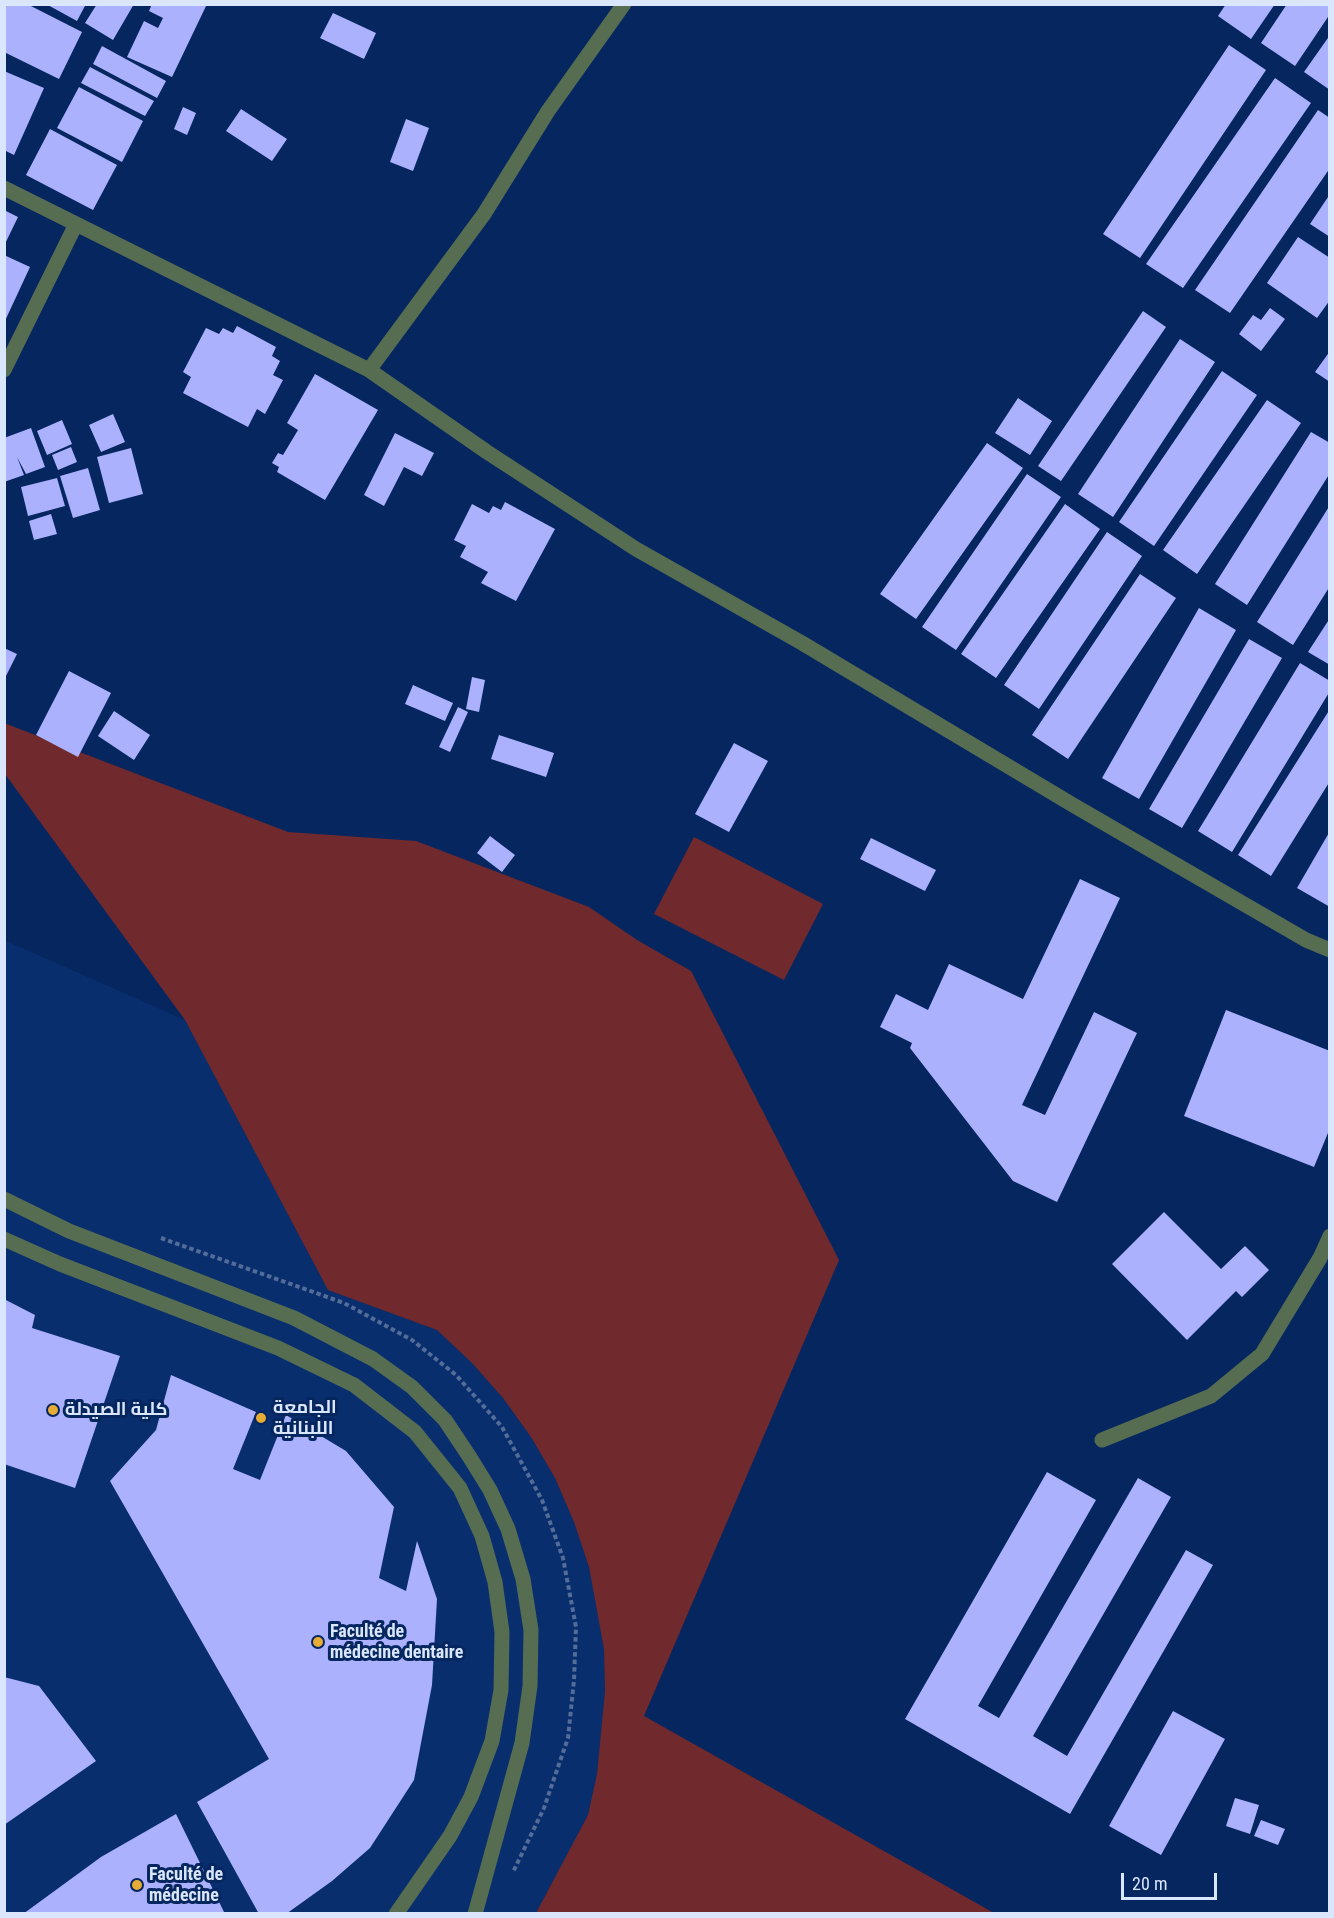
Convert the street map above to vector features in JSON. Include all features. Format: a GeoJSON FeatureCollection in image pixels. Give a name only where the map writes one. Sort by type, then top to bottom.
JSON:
{"type":"FeatureCollection","features":[{"type":"Feature","properties":{"kind":"street"},"geometry":{"type":"LineString","coordinates":[[369,370],[484,214],[548,111],[624,4]]}},
{"type":"Feature","properties":{"kind":"street"},"geometry":{"type":"LineString","coordinates":[[4,188],[369,370],[487,452],[636,549],[802,643],[1093,817],[1306,940],[1329,950]]}},
{"type":"Feature","properties":{"kind":"street"},"geometry":{"type":"LineString","coordinates":[[4,370],[76,224]]}},
{"type":"Feature","properties":{"kind":"street"},"geometry":{"type":"LineString","coordinates":[[4,1199],[69,1231],[294,1318],[373,1359],[412,1387],[445,1419],[490,1490],[508,1529],[523,1579],[531,1630],[530,1686],[522,1743],[475,1914]]}},
{"type":"Feature","properties":{"kind":"street"},"geometry":{"type":"LineString","coordinates":[[1102,1440],[1211,1396],[1262,1354],[1320,1258],[1329,1236]]}},
{"type":"Feature","properties":{"kind":"street"},"geometry":{"type":"LineString","coordinates":[[4,1239],[60,1264],[278,1348],[354,1385],[415,1432],[460,1488],[482,1536],[495,1582],[502,1632],[501,1690],[492,1741],[471,1797],[450,1836],[396,1914]]}},
{"type":"Feature","properties":{"kind":"path"},"geometry":{"type":"LineString","coordinates":[[150,1234],[344,1303],[412,1340],[456,1375],[502,1427],[537,1489],[563,1558],[576,1627],[574,1680],[568,1738],[544,1809],[510,1879]]}},
{"type":"Feature","properties":{"kind":"shaded area"},"geometry":{"type":"Polygon","coordinates":[[[4,723],[288,832],[416,841],[589,907],[637,940],[691,971],[839,1260],[644,1716],[994,1913],[536,1913],[588,1815],[597,1774],[605,1691],[604,1649],[589,1567],[574,1522],[555,1478],[531,1437],[503,1398],[472,1363],[437,1330],[328,1290],[185,1020],[5,774],[4,723]]]}},
{"type":"Feature","properties":{"kind":"shaded area"},"geometry":{"type":"Polygon","coordinates":[[[694,837],[823,904],[784,980],[654,914],[694,837]]]}},
{"type":"Feature","properties":{"kind":"shaded area","name":"الجامعة اللبنانية"},"geometry":{"type":"Polygon","coordinates":[[[4,940],[185,1020],[328,1290],[437,1330],[472,1363],[503,1398],[531,1437],[555,1478],[574,1522],[589,1567],[604,1649],[605,1691],[597,1774],[588,1815],[536,1913],[5,1913],[4,940]]]}},
{"type":"Feature","properties":{"kind":"building"},"geometry":{"type":"Polygon","coordinates":[[[4,4],[27,4],[82,32],[59,79],[4,52],[4,4]]]}},
{"type":"Feature","properties":{"kind":"building"},"geometry":{"type":"Polygon","coordinates":[[[46,4],[86,4],[77,21],[46,4]]]}},
{"type":"Feature","properties":{"kind":"building"},"geometry":{"type":"Polygon","coordinates":[[[97,4],[134,4],[113,40],[85,23],[97,4]]]}},
{"type":"Feature","properties":{"kind":"building"},"geometry":{"type":"Polygon","coordinates":[[[152,4],[207,4],[172,77],[127,57],[144,21],[158,28],[163,18],[149,11],[152,4]]]}},
{"type":"Feature","properties":{"kind":"building"},"geometry":{"type":"Polygon","coordinates":[[[1226,4],[1275,4],[1251,39],[1218,16],[1226,4]]]}},
{"type":"Feature","properties":{"kind":"building"},"geometry":{"type":"Polygon","coordinates":[[[1287,4],[1330,4],[1330,14],[1295,66],[1261,43],[1287,4]]]}},
{"type":"Feature","properties":{"kind":"building"},"geometry":{"type":"Polygon","coordinates":[[[333,13],[376,33],[364,59],[320,38],[333,13]]]}},
{"type":"Feature","properties":{"kind":"building"},"geometry":{"type":"Polygon","coordinates":[[[1330,35],[1330,90],[1304,72],[1330,35]]]}},
{"type":"Feature","properties":{"kind":"building"},"geometry":{"type":"Polygon","coordinates":[[[1229,45],[1266,70],[1140,258],[1103,234],[1229,45]]]}},
{"type":"Feature","properties":{"kind":"building"},"geometry":{"type":"Polygon","coordinates":[[[102,46],[166,81],[157,98],[93,64],[102,46]]]}},
{"type":"Feature","properties":{"kind":"building"},"geometry":{"type":"Polygon","coordinates":[[[90,67],[154,101],[145,116],[81,83],[90,67]]]}},
{"type":"Feature","properties":{"kind":"building"},"geometry":{"type":"Polygon","coordinates":[[[4,71],[44,88],[14,155],[4,150],[4,71]]]}},
{"type":"Feature","properties":{"kind":"building"},"geometry":{"type":"Polygon","coordinates":[[[1275,78],[1311,103],[1183,288],[1146,264],[1275,78]]]}},
{"type":"Feature","properties":{"kind":"building"},"geometry":{"type":"Polygon","coordinates":[[[79,87],[143,121],[122,162],[57,128],[79,87]]]}},
{"type":"Feature","properties":{"kind":"building"},"geometry":{"type":"Polygon","coordinates":[[[183,107],[196,113],[187,135],[174,129],[183,107]]]}},
{"type":"Feature","properties":{"kind":"building"},"geometry":{"type":"Polygon","coordinates":[[[241,109],[287,139],[272,161],[226,131],[241,109]]]}},
{"type":"Feature","properties":{"kind":"building"},"geometry":{"type":"Polygon","coordinates":[[[1318,110],[1330,118],[1330,168],[1230,313],[1195,290],[1318,110]]]}},
{"type":"Feature","properties":{"kind":"building"},"geometry":{"type":"Polygon","coordinates":[[[406,119],[429,128],[413,171],[390,162],[406,119]]]}},
{"type":"Feature","properties":{"kind":"building"},"geometry":{"type":"Polygon","coordinates":[[[50,129],[117,165],[93,210],[26,175],[50,129]]]}},
{"type":"Feature","properties":{"kind":"building"},"geometry":{"type":"Polygon","coordinates":[[[1330,194],[1330,237],[1310,224],[1330,194]]]}},
{"type":"Feature","properties":{"kind":"building"},"geometry":{"type":"Polygon","coordinates":[[[4,210],[18,217],[4,246],[4,210]]]}},
{"type":"Feature","properties":{"kind":"building"},"geometry":{"type":"Polygon","coordinates":[[[1298,237],[1330,258],[1330,300],[1317,318],[1267,283],[1298,237]]]}},
{"type":"Feature","properties":{"kind":"building"},"geometry":{"type":"Polygon","coordinates":[[[4,255],[30,267],[4,323],[4,255]]]}},
{"type":"Feature","properties":{"kind":"building"},"geometry":{"type":"Polygon","coordinates":[[[1270,308],[1285,319],[1261,351],[1239,334],[1253,315],[1261,320],[1270,308]]]}},
{"type":"Feature","properties":{"kind":"building"},"geometry":{"type":"Polygon","coordinates":[[[1143,311],[1166,327],[1061,481],[1038,466],[1143,311]]]}},
{"type":"Feature","properties":{"kind":"building"},"geometry":{"type":"Polygon","coordinates":[[[237,326],[276,347],[272,356],[280,361],[273,375],[283,380],[265,414],[257,409],[248,427],[183,393],[191,377],[183,372],[206,328],[219,334],[223,328],[233,333],[237,326]]]}},
{"type":"Feature","properties":{"kind":"building"},"geometry":{"type":"Polygon","coordinates":[[[1180,339],[1215,362],[1113,517],[1078,494],[1180,339]]]}},
{"type":"Feature","properties":{"kind":"building"},"geometry":{"type":"Polygon","coordinates":[[[1330,351],[1330,382],[1315,372],[1330,351]]]}},
{"type":"Feature","properties":{"kind":"building"},"geometry":{"type":"Polygon","coordinates":[[[1222,371],[1257,395],[1154,546],[1119,522],[1222,371]]]}},
{"type":"Feature","properties":{"kind":"building"},"geometry":{"type":"Polygon","coordinates":[[[315,374],[378,410],[325,500],[277,472],[279,467],[272,463],[278,453],[283,455],[298,430],[287,423],[315,374]]]}},
{"type":"Feature","properties":{"kind":"building"},"geometry":{"type":"Polygon","coordinates":[[[1018,398],[1052,421],[1030,455],[995,433],[1018,398]]]}},
{"type":"Feature","properties":{"kind":"building"},"geometry":{"type":"Polygon","coordinates":[[[1267,400],[1301,423],[1197,574],[1163,550],[1267,400]]]}},
{"type":"Feature","properties":{"kind":"building"},"geometry":{"type":"Polygon","coordinates":[[[113,414],[125,442],[101,452],[89,425],[113,414]]]}},
{"type":"Feature","properties":{"kind":"building"},"geometry":{"type":"Polygon","coordinates":[[[62,420],[72,444],[47,455],[37,431],[62,420]]]}},
{"type":"Feature","properties":{"kind":"building"},"geometry":{"type":"Polygon","coordinates":[[[31,428],[45,467],[26,474],[17,457],[24,475],[4,482],[4,438],[31,428]]]}},
{"type":"Feature","properties":{"kind":"building"},"geometry":{"type":"Polygon","coordinates":[[[1311,432],[1330,443],[1330,473],[1247,605],[1215,584],[1311,432]]]}},
{"type":"Feature","properties":{"kind":"building"},"geometry":{"type":"Polygon","coordinates":[[[395,433],[434,453],[422,476],[404,467],[384,506],[364,495],[395,433]]]}},
{"type":"Feature","properties":{"kind":"building"},"geometry":{"type":"Polygon","coordinates":[[[987,443],[1023,468],[916,619],[880,594],[987,443]]]}},
{"type":"Feature","properties":{"kind":"building"},"geometry":{"type":"Polygon","coordinates":[[[71,447],[77,462],[58,470],[52,455],[71,447]]]}},
{"type":"Feature","properties":{"kind":"building"},"geometry":{"type":"Polygon","coordinates":[[[131,448],[143,494],[109,503],[97,457],[131,448]]]}},
{"type":"Feature","properties":{"kind":"building"},"geometry":{"type":"Polygon","coordinates":[[[88,468],[100,510],[73,518],[60,476],[88,468]]]}},
{"type":"Feature","properties":{"kind":"building"},"geometry":{"type":"Polygon","coordinates":[[[1027,474],[1061,497],[956,650],[922,627],[1027,474]]]}},
{"type":"Feature","properties":{"kind":"building"},"geometry":{"type":"Polygon","coordinates":[[[57,478],[65,506],[28,516],[21,487],[57,478]]]}},
{"type":"Feature","properties":{"kind":"building"},"geometry":{"type":"Polygon","coordinates":[[[505,502],[555,529],[516,601],[481,583],[488,572],[460,557],[466,546],[454,540],[472,504],[489,513],[493,506],[501,510],[505,502]]]}},
{"type":"Feature","properties":{"kind":"building"},"geometry":{"type":"Polygon","coordinates":[[[1065,504],[1100,529],[996,678],[961,654],[1065,504]]]}},
{"type":"Feature","properties":{"kind":"building"},"geometry":{"type":"Polygon","coordinates":[[[1330,505],[1330,586],[1293,645],[1257,622],[1330,505]]]}},
{"type":"Feature","properties":{"kind":"building"},"geometry":{"type":"Polygon","coordinates":[[[51,514],[57,534],[34,540],[29,521],[51,514]]]}},
{"type":"Feature","properties":{"kind":"building"},"geometry":{"type":"Polygon","coordinates":[[[1107,532],[1142,556],[1039,709],[1004,685],[1107,532]]]}},
{"type":"Feature","properties":{"kind":"building"},"geometry":{"type":"Polygon","coordinates":[[[1140,574],[1176,598],[1068,759],[1032,735],[1140,574]]]}},
{"type":"Feature","properties":{"kind":"building"},"geometry":{"type":"Polygon","coordinates":[[[1199,608],[1236,630],[1139,799],[1102,778],[1199,608]]]}},
{"type":"Feature","properties":{"kind":"building"},"geometry":{"type":"Polygon","coordinates":[[[1330,618],[1330,665],[1308,652],[1330,618]]]}},
{"type":"Feature","properties":{"kind":"building"},"geometry":{"type":"Polygon","coordinates":[[[1249,639],[1282,658],[1182,828],[1149,809],[1249,639]]]}},
{"type":"Feature","properties":{"kind":"building"},"geometry":{"type":"Polygon","coordinates":[[[4,648],[17,654],[4,680],[4,648]]]}},
{"type":"Feature","properties":{"kind":"building"},"geometry":{"type":"Polygon","coordinates":[[[1300,663],[1330,681],[1330,691],[1232,852],[1198,831],[1300,663]]]}},
{"type":"Feature","properties":{"kind":"building"},"geometry":{"type":"Polygon","coordinates":[[[69,671],[111,693],[78,757],[36,735],[69,671]]]}},
{"type":"Feature","properties":{"kind":"building"},"geometry":{"type":"Polygon","coordinates":[[[472,677],[485,680],[479,712],[466,709],[472,677]]]}},
{"type":"Feature","properties":{"kind":"building"},"geometry":{"type":"Polygon","coordinates":[[[413,685],[453,703],[445,721],[405,704],[413,685]]]}},
{"type":"Feature","properties":{"kind":"building"},"geometry":{"type":"Polygon","coordinates":[[[458,707],[468,712],[450,752],[439,747],[458,707]]]}},
{"type":"Feature","properties":{"kind":"building"},"geometry":{"type":"Polygon","coordinates":[[[1330,709],[1330,781],[1271,876],[1238,855],[1330,709]]]}},
{"type":"Feature","properties":{"kind":"building"},"geometry":{"type":"Polygon","coordinates":[[[114,711],[150,735],[134,760],[98,736],[114,711]]]}},
{"type":"Feature","properties":{"kind":"building"},"geometry":{"type":"Polygon","coordinates":[[[499,735],[554,753],[546,777],[491,759],[499,735]]]}},
{"type":"Feature","properties":{"kind":"building"},"geometry":{"type":"Polygon","coordinates":[[[734,743],[768,761],[729,832],[695,814],[734,743]]]}},
{"type":"Feature","properties":{"kind":"building"},"geometry":{"type":"Polygon","coordinates":[[[1330,831],[1330,907],[1297,888],[1330,831]]]}},
{"type":"Feature","properties":{"kind":"building"},"geometry":{"type":"Polygon","coordinates":[[[490,836],[515,855],[502,872],[477,853],[490,836]]]}},
{"type":"Feature","properties":{"kind":"building"},"geometry":{"type":"Polygon","coordinates":[[[871,838],[936,870],[925,891],[860,859],[871,838]]]}},
{"type":"Feature","properties":{"kind":"building"},"geometry":{"type":"Polygon","coordinates":[[[1080,879],[1120,898],[1022,1105],[1045,1115],[1094,1012],[1137,1033],[1057,1202],[1013,1181],[910,1048],[912,1043],[880,1027],[896,994],[928,1010],[949,964],[1023,999],[1080,879]]]}},
{"type":"Feature","properties":{"kind":"building"},"geometry":{"type":"Polygon","coordinates":[[[1226,1010],[1330,1051],[1330,1128],[1314,1167],[1184,1116],[1226,1010]]]}},
{"type":"Feature","properties":{"kind":"building"},"geometry":{"type":"Polygon","coordinates":[[[1164,1212],[1221,1269],[1245,1246],[1269,1270],[1242,1297],[1236,1291],[1187,1340],[1112,1264],[1164,1212]]]}},
{"type":"Feature","properties":{"kind":"building","name":"كلية الصيدلة"},"geometry":{"type":"Polygon","coordinates":[[[4,1299],[35,1315],[32,1328],[120,1356],[75,1488],[4,1464],[4,1299]]]}},
{"type":"Feature","properties":{"kind":"building","name":"Faculté de médecine dentaire"},"geometry":{"type":"Polygon","coordinates":[[[171,1375],[256,1412],[233,1469],[260,1480],[286,1415],[346,1451],[394,1507],[379,1578],[406,1591],[417,1541],[437,1599],[432,1685],[414,1780],[370,1848],[332,1881],[286,1914],[259,1914],[197,1802],[269,1759],[110,1481],[156,1430],[171,1375]]]}},
{"type":"Feature","properties":{"kind":"building"},"geometry":{"type":"Polygon","coordinates":[[[1047,1472],[1096,1500],[978,1706],[999,1718],[1138,1478],[1171,1497],[1033,1736],[1067,1756],[1186,1550],[1213,1565],[1070,1814],[905,1719],[1047,1472]]]}},
{"type":"Feature","properties":{"kind":"building"},"geometry":{"type":"Polygon","coordinates":[[[4,1677],[39,1686],[96,1761],[4,1825],[4,1677]]]}},
{"type":"Feature","properties":{"kind":"building"},"geometry":{"type":"Polygon","coordinates":[[[1173,1711],[1225,1739],[1161,1855],[1109,1826],[1173,1711]]]}},
{"type":"Feature","properties":{"kind":"building"},"geometry":{"type":"Polygon","coordinates":[[[1235,1798],[1259,1805],[1250,1834],[1226,1826],[1235,1798]]]}},
{"type":"Feature","properties":{"kind":"building","name":"Faculté de médecine"},"geometry":{"type":"Polygon","coordinates":[[[176,1814],[225,1914],[23,1914],[101,1857],[176,1814]]]}},
{"type":"Feature","properties":{"kind":"building"},"geometry":{"type":"Polygon","coordinates":[[[1261,1820],[1285,1829],[1278,1845],[1254,1836],[1261,1820]]]}},
{"type":"Feature","properties":{"kind":"place","name":"كلية الصيدلة"},"geometry":{"type":"Point","coordinates":[53,1410]}},
{"type":"Feature","properties":{"kind":"place","name":"الجامعة اللبنانية"},"geometry":{"type":"Point","coordinates":[261,1418]}},
{"type":"Feature","properties":{"kind":"place","name":"Faculté de médecine dentaire"},"geometry":{"type":"Point","coordinates":[318,1642]}},
{"type":"Feature","properties":{"kind":"place","name":"Faculté de médecine"},"geometry":{"type":"Point","coordinates":[137,1885]}}]}
